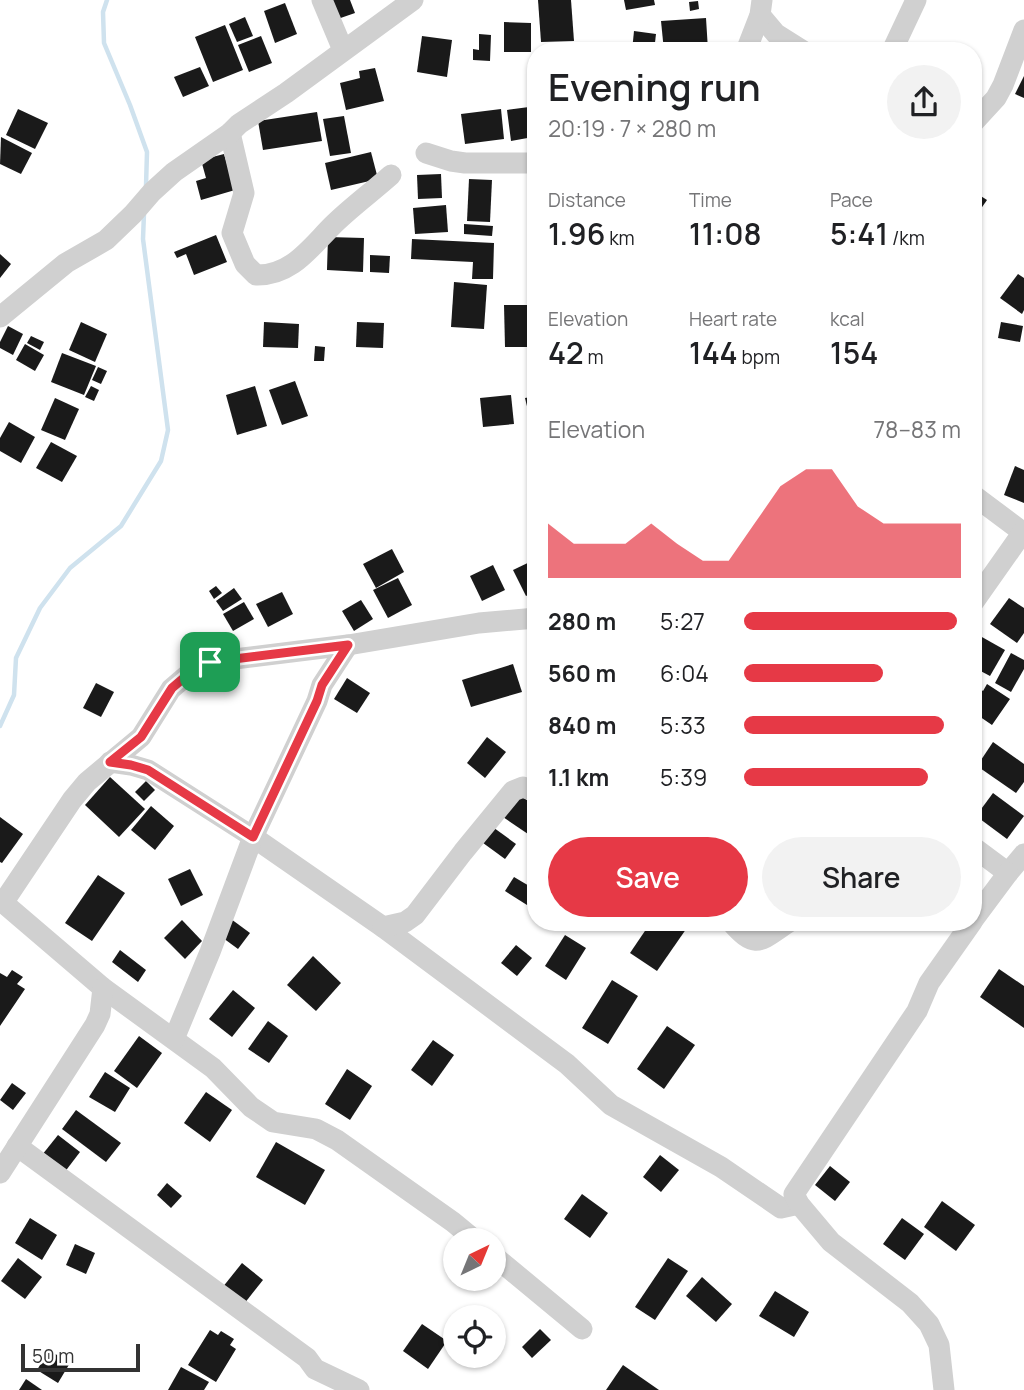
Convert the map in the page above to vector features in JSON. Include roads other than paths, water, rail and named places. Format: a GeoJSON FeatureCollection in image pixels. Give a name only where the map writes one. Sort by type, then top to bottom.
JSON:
{"type":"FeatureCollection","features":[{"type":"Feature","properties":{"kind":"street"},"geometry":{"type":"LineString","coordinates":[[322,0],[343,50]]}},
{"type":"Feature","properties":{"kind":"street"},"geometry":{"type":"LineString","coordinates":[[0,317],[66,263],[106,240],[174,172],[413,0]]}},
{"type":"Feature","properties":{"kind":"street"},"geometry":{"type":"LineString","coordinates":[[896,42],[916,0]]}},
{"type":"Feature","properties":{"kind":"street"},"geometry":{"type":"LineString","coordinates":[[749,42],[761,7]]}},
{"type":"Feature","properties":{"kind":"street"},"geometry":{"type":"LineString","coordinates":[[761,7],[776,34],[789,42]]}},
{"type":"Feature","properties":{"kind":"street"},"geometry":{"type":"LineString","coordinates":[[982,113],[996,98],[1003,85],[1024,30]]}},
{"type":"Feature","properties":{"kind":"street"},"geometry":{"type":"LineString","coordinates":[[230,133],[244,193],[232,233],[245,264],[256,275],[269,275],[293,264],[391,175]]}},
{"type":"Feature","properties":{"kind":"street"},"geometry":{"type":"LineString","coordinates":[[426,153],[465,163],[527,163]]}},
{"type":"Feature","properties":{"kind":"street"},"geometry":{"type":"LineString","coordinates":[[982,502],[1023,532],[982,590]]}},
{"type":"Feature","properties":{"kind":"street"},"geometry":{"type":"LineString","coordinates":[[459,1228],[337,1140],[316,1129],[273,1122],[251,1107],[213,1068],[103,988],[2,901],[72,800],[87,782],[141,737],[172,688],[192,671],[210,662],[348,645],[479,623],[527,619]]}},
{"type":"Feature","properties":{"kind":"street"},"geometry":{"type":"LineString","coordinates":[[174,1039],[253,837],[322,685],[348,645]]}},
{"type":"Feature","properties":{"kind":"street"},"geometry":{"type":"LineString","coordinates":[[110,762],[148,770],[253,837],[383,927],[567,1064],[611,1105],[721,1167],[781,1208],[799,1204]]}},
{"type":"Feature","properties":{"kind":"street"},"geometry":{"type":"LineString","coordinates":[[383,927],[405,922],[415,915],[513,791],[523,787],[527,789]]}},
{"type":"Feature","properties":{"kind":"street"},"geometry":{"type":"LineString","coordinates":[[982,854],[1008,873]]}},
{"type":"Feature","properties":{"kind":"street"},"geometry":{"type":"LineString","coordinates":[[982,908],[1024,854]]}},
{"type":"Feature","properties":{"kind":"street"},"geometry":{"type":"LineString","coordinates":[[738,931],[751,941],[763,939],[775,931]]}},
{"type":"Feature","properties":{"kind":"street"},"geometry":{"type":"LineString","coordinates":[[944,1390],[939,1345],[929,1324],[910,1303],[831,1242],[799,1204],[794,1194],[917,1011],[929,983],[965,931]]}},
{"type":"Feature","properties":{"kind":"street"},"geometry":{"type":"LineString","coordinates":[[0,1173],[95,1026],[100,1014],[103,988]]}},
{"type":"Feature","properties":{"kind":"street"},"geometry":{"type":"LineString","coordinates":[[17,1146],[307,1358],[315,1369],[359,1390]]}},
{"type":"Feature","properties":{"kind":"street"},"geometry":{"type":"LineString","coordinates":[[506,1266],[582,1329]]}},
{"type":"Feature","properties":{"kind":"waterway"},"geometry":{"type":"LineString","coordinates":[[107,0],[103,12],[104,43],[147,152],[146,186]]}},
{"type":"Feature","properties":{"kind":"waterway"},"geometry":{"type":"LineString","coordinates":[[0,726],[14,695],[16,658],[40,608],[70,568],[121,526],[161,461],[168,430],[143,239],[144,213]]}}]}
